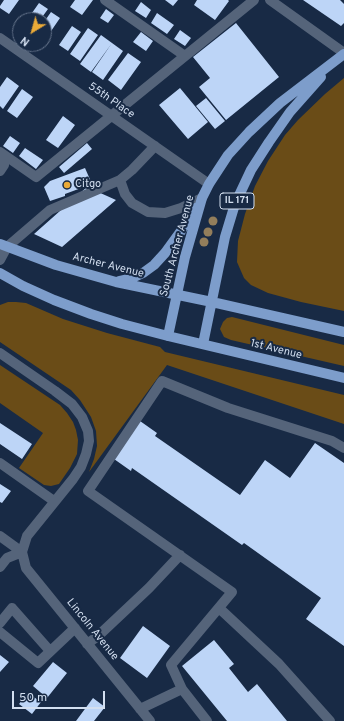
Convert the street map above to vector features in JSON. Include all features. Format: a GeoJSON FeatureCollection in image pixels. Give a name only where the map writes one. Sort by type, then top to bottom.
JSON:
{"type":"FeatureCollection","features":[{"type":"Feature","properties":{"kind":"main road","name":"South Archer Avenue"},"geometry":{"type":"LineString","coordinates":[[168,336],[185,258],[202,198],[209,184],[228,156],[249,132],[280,103],[344,54]]}},
{"type":"Feature","properties":{"kind":"main road","name":"IL 171"},"geometry":{"type":"LineString","coordinates":[[212,302],[225,237],[235,204],[251,170],[290,112],[344,54]]}},
{"type":"Feature","properties":{"kind":"main road"},"geometry":{"type":"LineString","coordinates":[[116,282],[144,273],[154,265],[181,231],[202,198]]}},
{"type":"Feature","properties":{"kind":"main road","name":"Archer Avenue"},"geometry":{"type":"LineString","coordinates":[[4,246],[56,265],[116,282],[344,332]]}},
{"type":"Feature","properties":{"kind":"main road"},"geometry":{"type":"LineString","coordinates":[[0,273],[23,286],[61,303],[122,324],[168,336]]}},
{"type":"Feature","properties":{"kind":"main road"},"geometry":{"type":"LineString","coordinates":[[203,344],[212,302]]}},
{"type":"Feature","properties":{"kind":"main road","name":"1st Avenue"},"geometry":{"type":"LineString","coordinates":[[168,336],[344,378]]}},
{"type":"Feature","properties":{"kind":"street"},"geometry":{"type":"LineString","coordinates":[[105,0],[185,56]]}},
{"type":"Feature","properties":{"kind":"street"},"geometry":{"type":"LineString","coordinates":[[0,152],[36,177],[254,0]]}},
{"type":"Feature","properties":{"kind":"street"},"geometry":{"type":"LineString","coordinates":[[270,0],[344,54]]}},
{"type":"Feature","properties":{"kind":"street","name":"55th Place"},"geometry":{"type":"LineString","coordinates":[[0,38],[209,184]]}},
{"type":"Feature","properties":{"kind":"street"},"geometry":{"type":"LineString","coordinates":[[0,260],[4,246],[50,210],[120,180],[155,146]]}},
{"type":"Feature","properties":{"kind":"street"},"geometry":{"type":"LineString","coordinates":[[0,162],[4,165],[0,172]]}},
{"type":"Feature","properties":{"kind":"street"},"geometry":{"type":"LineString","coordinates":[[120,180],[125,194],[132,204],[148,212],[165,213],[181,208],[202,198]]}},
{"type":"Feature","properties":{"kind":"street"},"geometry":{"type":"LineString","coordinates":[[0,353],[72,404],[82,417],[88,431],[89,441],[81,467],[27,536],[22,552]]}},
{"type":"Feature","properties":{"kind":"street"},"geometry":{"type":"LineString","coordinates":[[207,721],[182,689],[171,666],[232,592],[88,491],[162,382],[228,408],[332,441],[344,448]]}},
{"type":"Feature","properties":{"kind":"street"},"geometry":{"type":"LineString","coordinates":[[0,463],[54,502]]}},
{"type":"Feature","properties":{"kind":"street"},"geometry":{"type":"LineString","coordinates":[[0,536],[22,552]]}},
{"type":"Feature","properties":{"kind":"street"},"geometry":{"type":"LineString","coordinates":[[0,567],[7,558],[22,552]]}},
{"type":"Feature","properties":{"kind":"street","name":"Lincoln Avenue"},"geometry":{"type":"LineString","coordinates":[[22,552],[26,568],[150,721]]}},
{"type":"Feature","properties":{"kind":"street"},"geometry":{"type":"LineString","coordinates":[[87,644],[98,636],[149,588],[180,555]]}},
{"type":"Feature","properties":{"kind":"street"},"geometry":{"type":"LineString","coordinates":[[0,623],[12,608],[50,651]]}},
{"type":"Feature","properties":{"kind":"street"},"geometry":{"type":"LineString","coordinates":[[219,608],[279,664],[330,721]]}},
{"type":"Feature","properties":{"kind":"street"},"geometry":{"type":"LineString","coordinates":[[0,632],[38,663],[74,628]]}},
{"type":"Feature","properties":{"kind":"street"},"geometry":{"type":"LineString","coordinates":[[140,709],[182,689]]}},
{"type":"Feature","properties":{"kind":"shaded area"},"geometry":{"type":"Polygon","coordinates":[[[344,78],[344,311],[268,293],[251,285],[244,278],[237,262],[238,241],[245,214],[255,186],[268,161],[285,135],[298,120],[344,78]]]}},
{"type":"Feature","properties":{"kind":"shaded area"},"geometry":{"type":"Polygon","coordinates":[[[8,302],[26,303],[63,319],[107,333],[160,347],[165,352],[344,395],[344,424],[167,365],[89,472],[97,446],[96,431],[91,417],[80,400],[71,390],[0,342],[0,305],[8,302]]]}},
{"type":"Feature","properties":{"kind":"shaded area"},"geometry":{"type":"Polygon","coordinates":[[[232,317],[344,345],[344,366],[231,340],[224,337],[220,329],[223,322],[227,318],[232,317]]]}},
{"type":"Feature","properties":{"kind":"shaded area"},"geometry":{"type":"Polygon","coordinates":[[[0,365],[60,405],[73,422],[78,440],[77,454],[70,468],[59,484],[51,486],[44,485],[19,468],[43,433],[0,403],[0,365]]]}},
{"type":"Feature","properties":{"kind":"building"},"geometry":{"type":"Polygon","coordinates":[[[4,0],[19,0],[9,14],[0,8],[4,0]]]}},
{"type":"Feature","properties":{"kind":"building"},"geometry":{"type":"Polygon","coordinates":[[[75,0],[93,0],[82,15],[70,7],[75,0]]]}},
{"type":"Feature","properties":{"kind":"building"},"geometry":{"type":"Polygon","coordinates":[[[165,0],[178,0],[173,6],[165,0]]]}},
{"type":"Feature","properties":{"kind":"building"},"geometry":{"type":"Polygon","coordinates":[[[197,0],[229,1],[215,20],[194,5],[197,0]]]}},
{"type":"Feature","properties":{"kind":"building"},"geometry":{"type":"Polygon","coordinates":[[[303,0],[340,0],[344,4],[344,23],[341,26],[303,0]]]}},
{"type":"Feature","properties":{"kind":"building"},"geometry":{"type":"Polygon","coordinates":[[[141,2],[151,10],[146,18],[135,11],[141,2]]]}},
{"type":"Feature","properties":{"kind":"building"},"geometry":{"type":"Polygon","coordinates":[[[39,3],[48,9],[46,12],[33,12],[39,3]]]}},
{"type":"Feature","properties":{"kind":"building"},"geometry":{"type":"Polygon","coordinates":[[[106,9],[114,15],[108,23],[100,18],[106,9]]]}},
{"type":"Feature","properties":{"kind":"building"},"geometry":{"type":"Polygon","coordinates":[[[52,13],[60,18],[52,30],[52,13]]]}},
{"type":"Feature","properties":{"kind":"building"},"geometry":{"type":"Polygon","coordinates":[[[157,13],[174,25],[167,34],[151,23],[157,13]]]}},
{"type":"Feature","properties":{"kind":"building"},"geometry":{"type":"Polygon","coordinates":[[[236,23],[279,77],[226,120],[199,87],[210,78],[193,57],[236,23]]]}},
{"type":"Feature","properties":{"kind":"building"},"geometry":{"type":"Polygon","coordinates":[[[72,26],[81,32],[68,51],[59,45],[72,26]]]}},
{"type":"Feature","properties":{"kind":"building"},"geometry":{"type":"Polygon","coordinates":[[[88,28],[98,35],[80,61],[70,54],[88,28]]]}},
{"type":"Feature","properties":{"kind":"building"},"geometry":{"type":"Polygon","coordinates":[[[180,30],[191,38],[185,46],[174,39],[180,30]]]}},
{"type":"Feature","properties":{"kind":"building"},"geometry":{"type":"Polygon","coordinates":[[[141,32],[153,41],[146,51],[133,42],[141,32]]]}},
{"type":"Feature","properties":{"kind":"building"},"geometry":{"type":"Polygon","coordinates":[[[101,35],[112,43],[91,72],[80,64],[101,35]]]}},
{"type":"Feature","properties":{"kind":"building"},"geometry":{"type":"Polygon","coordinates":[[[112,43],[123,51],[103,80],[92,72],[112,43]]]}},
{"type":"Feature","properties":{"kind":"building"},"geometry":{"type":"Polygon","coordinates":[[[128,53],[141,62],[121,90],[108,80],[128,53]]]}},
{"type":"Feature","properties":{"kind":"building"},"geometry":{"type":"Polygon","coordinates":[[[7,77],[19,86],[3,109],[0,106],[0,87],[7,77]]]}},
{"type":"Feature","properties":{"kind":"building"},"geometry":{"type":"Polygon","coordinates":[[[180,88],[208,122],[188,139],[159,105],[180,88]]]}},
{"type":"Feature","properties":{"kind":"building"},"geometry":{"type":"Polygon","coordinates":[[[22,89],[33,97],[17,118],[7,111],[22,89]]]}},
{"type":"Feature","properties":{"kind":"building"},"geometry":{"type":"Polygon","coordinates":[[[206,98],[225,121],[215,129],[196,106],[206,98]]]}},
{"type":"Feature","properties":{"kind":"building"},"geometry":{"type":"Polygon","coordinates":[[[63,116],[75,125],[58,148],[46,140],[63,116]]]}},
{"type":"Feature","properties":{"kind":"building"},"geometry":{"type":"Polygon","coordinates":[[[10,136],[20,143],[13,153],[3,146],[10,136]]]}},
{"type":"Feature","properties":{"kind":"building"},"geometry":{"type":"Polygon","coordinates":[[[87,143],[92,149],[64,173],[59,167],[87,143]]]}},
{"type":"Feature","properties":{"kind":"building"},"geometry":{"type":"Polygon","coordinates":[[[25,148],[43,160],[36,169],[19,156],[25,148]]]}},
{"type":"Feature","properties":{"kind":"building","name":"Citgo"},"geometry":{"type":"Polygon","coordinates":[[[85,168],[92,184],[50,201],[44,187],[50,181],[85,168]]]}},
{"type":"Feature","properties":{"kind":"building","name":"Citgo"},"geometry":{"type":"Polygon","coordinates":[[[87,187],[116,200],[62,247],[34,234],[87,187]]]}},
{"type":"Feature","properties":{"kind":"building"},"geometry":{"type":"Polygon","coordinates":[[[140,421],[157,433],[155,436],[240,495],[265,460],[290,478],[315,443],[344,463],[344,646],[306,619],[321,598],[244,543],[242,545],[132,468],[131,471],[114,459],[140,421]]]}},
{"type":"Feature","properties":{"kind":"building"},"geometry":{"type":"Polygon","coordinates":[[[0,423],[32,444],[22,459],[0,444],[0,423]]]}},
{"type":"Feature","properties":{"kind":"building"},"geometry":{"type":"Polygon","coordinates":[[[0,484],[11,491],[2,503],[0,502],[0,484]]]}},
{"type":"Feature","properties":{"kind":"building"},"geometry":{"type":"Polygon","coordinates":[[[143,626],[170,646],[147,678],[120,658],[143,626]]]}},
{"type":"Feature","properties":{"kind":"building"},"geometry":{"type":"Polygon","coordinates":[[[214,640],[234,664],[229,668],[248,692],[257,684],[287,721],[227,721],[182,666],[214,640]]]}},
{"type":"Feature","properties":{"kind":"building"},"geometry":{"type":"Polygon","coordinates":[[[0,655],[9,662],[0,672],[0,655]]]}},
{"type":"Feature","properties":{"kind":"building"},"geometry":{"type":"Polygon","coordinates":[[[53,662],[67,673],[47,698],[33,686],[53,662]]]}},
{"type":"Feature","properties":{"kind":"building"},"geometry":{"type":"Polygon","coordinates":[[[28,693],[41,702],[32,714],[19,704],[28,693]]]}},
{"type":"Feature","properties":{"kind":"building"},"geometry":{"type":"Polygon","coordinates":[[[93,698],[105,707],[94,721],[76,721],[93,698]]]}},
{"type":"Feature","properties":{"kind":"place","name":"Citgo"},"geometry":{"type":"Point","coordinates":[67,185]}}]}
